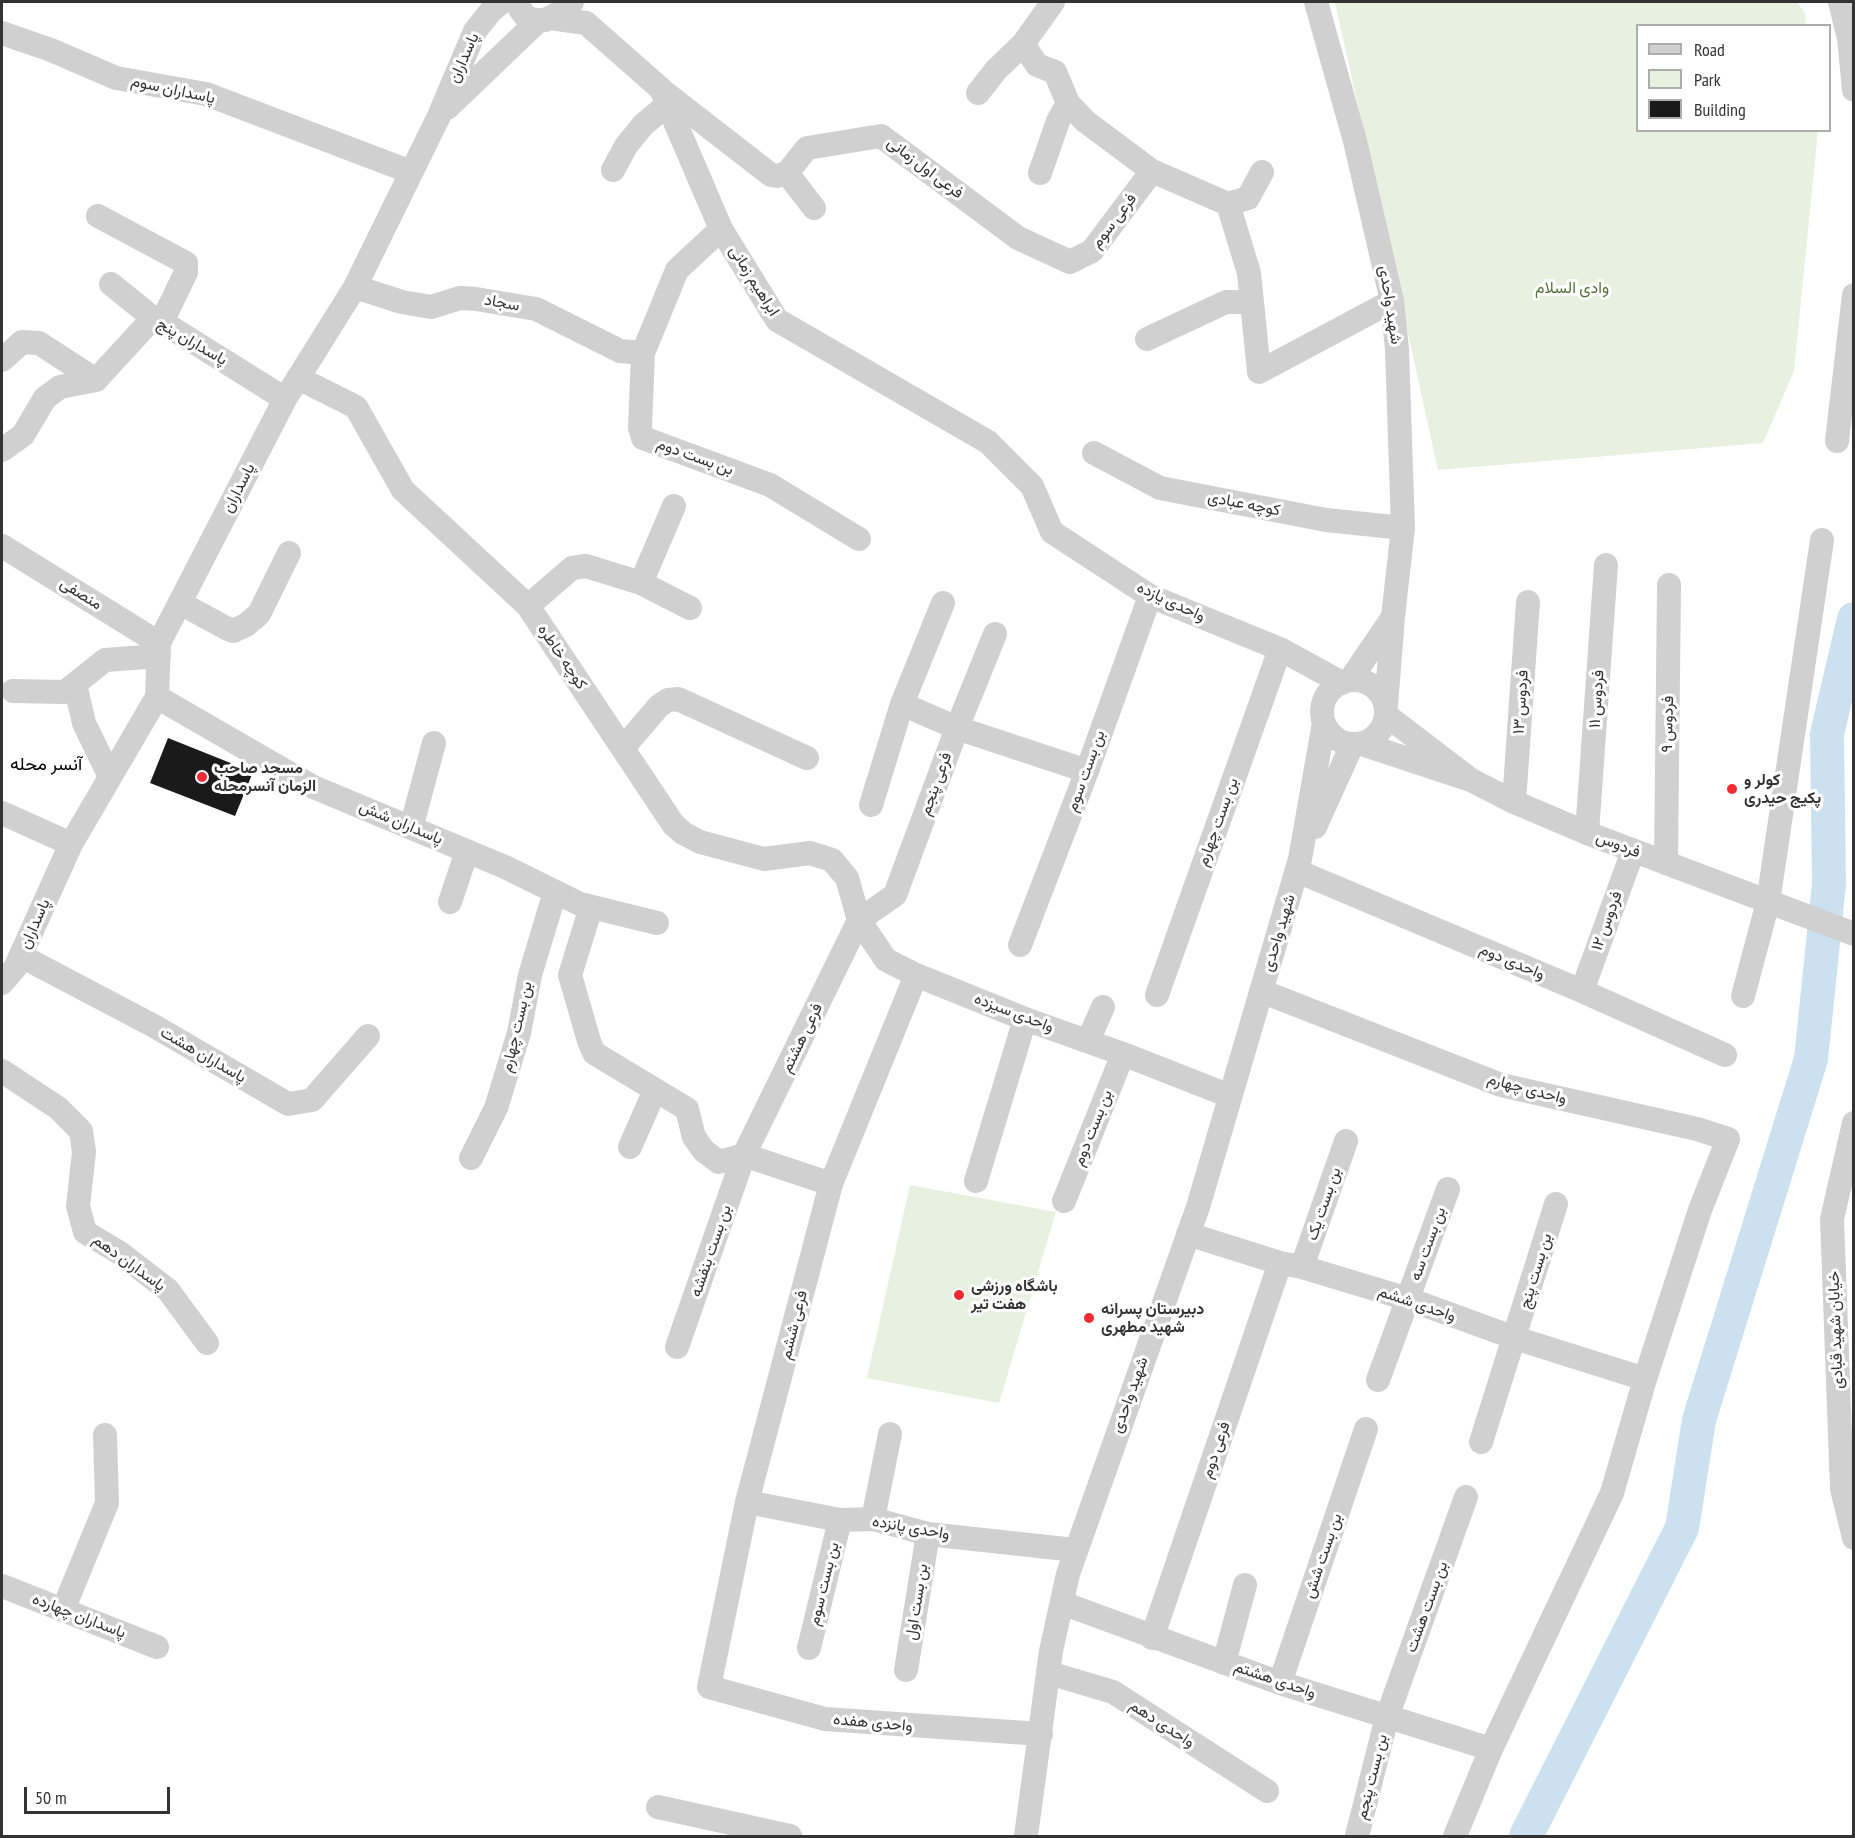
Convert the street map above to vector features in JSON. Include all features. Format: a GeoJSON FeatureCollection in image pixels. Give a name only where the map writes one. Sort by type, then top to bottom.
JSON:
{"type":"FeatureCollection","features":[{"type":"Feature","properties":{"kind":"street"},"geometry":{"type":"LineString","coordinates":[[518,2],[526,16],[534,20],[559,13],[572,2]]}},
{"type":"Feature","properties":{"kind":"street"},"geometry":{"type":"LineString","coordinates":[[978,93],[996,70],[1023,44],[1053,2]]}},
{"type":"Feature","properties":{"kind":"street","name":"شهید واحدی"},"geometry":{"type":"LineString","coordinates":[[1316,2],[1353,129],[1392,301],[1397,349],[1403,528],[1386,710]]}},
{"type":"Feature","properties":{"kind":"street"},"geometry":{"type":"LineString","coordinates":[[1840,2],[1849,38],[1854,90]]}},
{"type":"Feature","properties":{"kind":"street","name":"پاسداران"},"geometry":{"type":"LineString","coordinates":[[2,983],[21,957],[71,844],[157,697],[159,650],[180,603],[285,399],[355,286],[439,116],[475,31],[491,4]]}},
{"type":"Feature","properties":{"kind":"street","name":"ابراهیم زمانی"},"geometry":{"type":"LineString","coordinates":[[544,19],[584,12],[665,97],[721,229],[777,320],[988,442],[1032,486]]}},
{"type":"Feature","properties":{"kind":"street"},"geometry":{"type":"LineString","coordinates":[[439,116],[544,19]]}},
{"type":"Feature","properties":{"kind":"street","name":"پاسداران سوم"},"geometry":{"type":"LineString","coordinates":[[2,33],[51,50],[116,78],[206,94],[411,171]]}},
{"type":"Feature","properties":{"kind":"street"},"geometry":{"type":"LineString","coordinates":[[1023,44],[1037,65],[1055,72],[1068,103],[1085,121],[1152,171],[1228,204],[1248,198],[1262,172]]}},
{"type":"Feature","properties":{"kind":"street"},"geometry":{"type":"LineString","coordinates":[[613,170],[626,146],[665,97],[771,175],[787,173],[814,208]]}},
{"type":"Feature","properties":{"kind":"street"},"geometry":{"type":"LineString","coordinates":[[1040,173],[1058,121],[1068,103]]}},
{"type":"Feature","properties":{"kind":"street","name":"فرعی اول زمانی"},"geometry":{"type":"LineString","coordinates":[[787,173],[807,148],[881,136],[1018,238],[1070,262]]}},
{"type":"Feature","properties":{"kind":"street","name":"فرعی سوم"},"geometry":{"type":"LineString","coordinates":[[1070,262],[1092,251],[1152,171]]}},
{"type":"Feature","properties":{"kind":"street"},"geometry":{"type":"LineString","coordinates":[[1228,204],[1249,273],[1259,372],[1392,301]]}},
{"type":"Feature","properties":{"kind":"street"},"geometry":{"type":"LineString","coordinates":[[98,216],[186,263],[186,272],[157,320],[111,284]]}},
{"type":"Feature","properties":{"kind":"street","name":"بن بست دوم"},"geometry":{"type":"LineString","coordinates":[[721,229],[677,270],[643,353],[640,428],[643,438],[770,485],[859,539]]}},
{"type":"Feature","properties":{"kind":"street","name":"سجاد"},"geometry":{"type":"LineString","coordinates":[[355,286],[402,302],[430,307],[460,298],[476,298],[536,309],[620,351],[643,353]]}},
{"type":"Feature","properties":{"kind":"street"},"geometry":{"type":"LineString","coordinates":[[1837,441],[1854,295]]}},
{"type":"Feature","properties":{"kind":"street"},"geometry":{"type":"LineString","coordinates":[[1147,339],[1226,302],[1251,302]]}},
{"type":"Feature","properties":{"kind":"street","name":"پاسداران پنج"},"geometry":{"type":"LineString","coordinates":[[96,380],[157,320],[285,399]]}},
{"type":"Feature","properties":{"kind":"street"},"geometry":{"type":"LineString","coordinates":[[2,360],[22,342],[39,343],[96,380]]}},
{"type":"Feature","properties":{"kind":"street","name":"كوچه خاطره"},"geometry":{"type":"LineString","coordinates":[[298,378],[356,407],[403,490],[528,606],[673,824],[683,833],[700,842],[764,859],[810,853],[832,860],[847,878]]}},
{"type":"Feature","properties":{"kind":"street"},"geometry":{"type":"LineString","coordinates":[[2,450],[23,435],[45,398],[60,387],[96,380]]}},
{"type":"Feature","properties":{"kind":"street","name":"کوچه عبادی"},"geometry":{"type":"LineString","coordinates":[[1094,453],[1160,488],[1326,520],[1403,528]]}},
{"type":"Feature","properties":{"kind":"street","name":"واحدی یازده"},"geometry":{"type":"LineString","coordinates":[[1032,486],[1052,532],[1150,596],[1280,650],[1346,682]]}},
{"type":"Feature","properties":{"kind":"street"},"geometry":{"type":"LineString","coordinates":[[641,583],[674,506]]}},
{"type":"Feature","properties":{"kind":"street"},"geometry":{"type":"LineString","coordinates":[[1743,996],[1768,902],[1821,540]]}},
{"type":"Feature","properties":{"kind":"street","name":"منصفی"},"geometry":{"type":"LineString","coordinates":[[2,546],[159,650]]}},
{"type":"Feature","properties":{"kind":"street"},"geometry":{"type":"LineString","coordinates":[[180,603],[233,631],[246,625],[259,614],[290,553]]}},
{"type":"Feature","properties":{"kind":"street","name":"فردوس ۱۱"},"geometry":{"type":"LineString","coordinates":[[1587,833],[1606,565]]}},
{"type":"Feature","properties":{"kind":"street"},"geometry":{"type":"LineString","coordinates":[[528,606],[572,568],[586,566],[641,583],[690,608]]}},
{"type":"Feature","properties":{"kind":"street","name":"فردوس ۹"},"geometry":{"type":"LineString","coordinates":[[1666,863],[1669,585]]}},
{"type":"Feature","properties":{"kind":"street","name":"بن بست سوم"},"geometry":{"type":"LineString","coordinates":[[1020,945],[1087,771],[1150,596]]}},
{"type":"Feature","properties":{"kind":"street","name":"فردوس ۱۳"},"geometry":{"type":"LineString","coordinates":[[1514,802],[1528,602]]}},
{"type":"Feature","properties":{"kind":"street"},"geometry":{"type":"LineString","coordinates":[[871,806],[902,704],[943,603]]}},
{"type":"Feature","properties":{"kind":"street"},"geometry":{"type":"LineString","coordinates":[[1346,682],[1393,617]]}},
{"type":"Feature","properties":{"kind":"street","name":"فرعی پنجم"},"geometry":{"type":"LineString","coordinates":[[859,920],[895,895],[957,728],[995,634]]}},
{"type":"Feature","properties":{"kind":"street"},"geometry":{"type":"LineString","coordinates":[[13,691],[65,692],[105,660],[159,650]]}},
{"type":"Feature","properties":{"kind":"street","name":"بن بست چهارم"},"geometry":{"type":"LineString","coordinates":[[1156,995],[1280,650]]}},
{"type":"Feature","properties":{"kind":"street"},"geometry":{"type":"LineString","coordinates":[[1359,681],[1376,689],[1382,696],[1386,710],[1384,725],[1379,733],[1357,744],[1299,865],[1324,723],[1323,704],[1334,688],[1346,682],[1359,681]]}},
{"type":"Feature","properties":{"kind":"street"},"geometry":{"type":"LineString","coordinates":[[75,684],[84,723],[110,777]]}},
{"type":"Feature","properties":{"kind":"street","name":"پاسداران شش"},"geometry":{"type":"LineString","coordinates":[[157,697],[311,786],[505,867],[580,904],[657,923]]}},
{"type":"Feature","properties":{"kind":"street"},"geometry":{"type":"LineString","coordinates":[[623,748],[659,706],[668,700],[678,699],[807,758]]}},
{"type":"Feature","properties":{"kind":"street"},"geometry":{"type":"LineString","coordinates":[[902,704],[957,728],[1087,771]]}},
{"type":"Feature","properties":{"kind":"street"},"geometry":{"type":"LineString","coordinates":[[1386,710],[1471,780]]}},
{"type":"Feature","properties":{"kind":"street"},"geometry":{"type":"LineString","coordinates":[[1324,723],[1335,738],[1343,743],[1357,744],[1471,780]]}},
{"type":"Feature","properties":{"kind":"street"},"geometry":{"type":"LineString","coordinates":[[411,828],[434,743]]}},
{"type":"Feature","properties":{"kind":"street","name":"فردوس"},"geometry":{"type":"LineString","coordinates":[[1471,780],[1514,802],[1587,833],[1854,934]]}},
{"type":"Feature","properties":{"kind":"street"},"geometry":{"type":"LineString","coordinates":[[2,813],[71,844]]}},
{"type":"Feature","properties":{"kind":"street"},"geometry":{"type":"LineString","coordinates":[[450,902],[467,851]]}},
{"type":"Feature","properties":{"kind":"street","name":"فردوس ۱۲"},"geometry":{"type":"LineString","coordinates":[[1582,991],[1633,851]]}},
{"type":"Feature","properties":{"kind":"street","name":"شهید واحدی"},"geometry":{"type":"LineString","coordinates":[[1026,1836],[1049,1673],[1075,1550],[1188,1234],[1299,865]]}},
{"type":"Feature","properties":{"kind":"street","name":"واحدی دوم"},"geometry":{"type":"LineString","coordinates":[[1299,865],[1725,1055]]}},
{"type":"Feature","properties":{"kind":"street","name":"واحدی سیزده"},"geometry":{"type":"LineString","coordinates":[[847,878],[859,920],[886,960],[915,975],[1025,1019],[1230,1096]]}},
{"type":"Feature","properties":{"kind":"street","name":"بن بست چهارم"},"geometry":{"type":"LineString","coordinates":[[471,1158],[496,1108],[519,1033],[530,975],[555,892]]}},
{"type":"Feature","properties":{"kind":"street"},"geometry":{"type":"LineString","coordinates":[[591,907],[570,975],[594,1053],[687,1109],[694,1137],[704,1151],[719,1162],[744,1155],[831,1184]]}},
{"type":"Feature","properties":{"kind":"street","name":"فرعی هشتم"},"geometry":{"type":"LineString","coordinates":[[744,1155],[859,920]]}},
{"type":"Feature","properties":{"kind":"street","name":"پاسداران هشت"},"geometry":{"type":"LineString","coordinates":[[21,957],[154,1026],[288,1104],[312,1100],[368,1036]]}},
{"type":"Feature","properties":{"kind":"street"},"geometry":{"type":"LineString","coordinates":[[530,975],[570,975]]}},
{"type":"Feature","properties":{"kind":"street","name":"فرعی ششم"},"geometry":{"type":"LineString","coordinates":[[709,1687],[747,1502],[831,1184],[915,975]]}},
{"type":"Feature","properties":{"kind":"street","name":"واحدی چهارم"},"geometry":{"type":"LineString","coordinates":[[1261,991],[1501,1085],[1728,1139],[1700,1210],[1645,1379]]}},
{"type":"Feature","properties":{"kind":"street"},"geometry":{"type":"LineString","coordinates":[[1088,1041],[1103,1007]]}},
{"type":"Feature","properties":{"kind":"street"},"geometry":{"type":"LineString","coordinates":[[976,1181],[1025,1019]]}},
{"type":"Feature","properties":{"kind":"street","name":"بن بست دوم"},"geometry":{"type":"LineString","coordinates":[[1064,1201],[1123,1054]]}},
{"type":"Feature","properties":{"kind":"street","name":"پاسداران دهم"},"geometry":{"type":"LineString","coordinates":[[2,1071],[58,1108],[81,1131],[84,1152],[78,1206],[85,1232],[120,1253],[168,1290],[207,1343]]}},
{"type":"Feature","properties":{"kind":"street"},"geometry":{"type":"LineString","coordinates":[[630,1147],[655,1090]]}},
{"type":"Feature","properties":{"kind":"street","name":"خیابان شهید قبادی"},"geometry":{"type":"LineString","coordinates":[[1854,1123],[1832,1219],[1844,1271],[1842,1489],[1854,1538]]}},
{"type":"Feature","properties":{"kind":"street","name":"بن بست یک"},"geometry":{"type":"LineString","coordinates":[[1291,1265],[1346,1142]]}},
{"type":"Feature","properties":{"kind":"street","name":"بن بست بنفشه"},"geometry":{"type":"LineString","coordinates":[[677,1347],[744,1155]]}},
{"type":"Feature","properties":{"kind":"street","name":"بن بست سه"},"geometry":{"type":"LineString","coordinates":[[1378,1380],[1448,1189]]}},
{"type":"Feature","properties":{"kind":"street","name":"بن بست پنج"},"geometry":{"type":"LineString","coordinates":[[1515,1338],[1556,1204]]}},
{"type":"Feature","properties":{"kind":"street","name":"واحدی ششم"},"geometry":{"type":"LineString","coordinates":[[1188,1234],[1408,1299],[1515,1338],[1645,1379]]}},
{"type":"Feature","properties":{"kind":"street","name":"فرعی دوم"},"geometry":{"type":"LineString","coordinates":[[1152,1638],[1291,1265]]}},
{"type":"Feature","properties":{"kind":"street"},"geometry":{"type":"LineString","coordinates":[[1481,1442],[1515,1338]]}},
{"type":"Feature","properties":{"kind":"street"},"geometry":{"type":"LineString","coordinates":[[1455,1836],[1491,1749],[1612,1494],[1645,1379]]}},
{"type":"Feature","properties":{"kind":"street","name":"بن بست شش"},"geometry":{"type":"LineString","coordinates":[[1280,1683],[1366,1429]]}},
{"type":"Feature","properties":{"kind":"street"},"geometry":{"type":"LineString","coordinates":[[873,1520],[890,1434]]}},
{"type":"Feature","properties":{"kind":"street"},"geometry":{"type":"LineString","coordinates":[[63,1610],[107,1503],[105,1435]]}},
{"type":"Feature","properties":{"kind":"street","name":"بن بست هشت"},"geometry":{"type":"LineString","coordinates":[[1387,1717],[1466,1497]]}},
{"type":"Feature","properties":{"kind":"street","name":"واحدی پانزده"},"geometry":{"type":"LineString","coordinates":[[747,1502],[840,1520],[873,1520],[928,1534],[1075,1550]]}},
{"type":"Feature","properties":{"kind":"street","name":"بن بست سوم"},"geometry":{"type":"LineString","coordinates":[[809,1648],[840,1520]]}},
{"type":"Feature","properties":{"kind":"street","name":"بن بست اول"},"geometry":{"type":"LineString","coordinates":[[906,1670],[928,1534]]}},
{"type":"Feature","properties":{"kind":"street"},"geometry":{"type":"LineString","coordinates":[[1224,1663],[1245,1585]]}},
{"type":"Feature","properties":{"kind":"street","name":"پاسداران چهارده"},"geometry":{"type":"LineString","coordinates":[[2,1586],[157,1647]]}},
{"type":"Feature","properties":{"kind":"street","name":"واحدی هشتم"},"geometry":{"type":"LineString","coordinates":[[1062,1604],[1280,1683],[1491,1749]]}},
{"type":"Feature","properties":{"kind":"street","name":"واحدی دهم"},"geometry":{"type":"LineString","coordinates":[[1049,1673],[1113,1692],[1268,1791]]}},
{"type":"Feature","properties":{"kind":"street","name":"واحدی هفده"},"geometry":{"type":"LineString","coordinates":[[709,1687],[825,1719],[1041,1734]]}},
{"type":"Feature","properties":{"kind":"street","name":"بن بست پنجم"},"geometry":{"type":"LineString","coordinates":[[1357,1836],[1387,1717]]}},
{"type":"Feature","properties":{"kind":"street"},"geometry":{"type":"LineString","coordinates":[[658,1807],[790,1836]]}},
{"type":"Feature","properties":{"kind":"green space","name":"وادی السلام"},"geometry":{"type":"Polygon","coordinates":[[[1335,2],[1797,2],[1805,13],[1806,24],[1636,24],[1636,132],[1818,132],[1794,371],[1763,443],[1438,470],[1335,2]]]}},
{"type":"Feature","properties":{"kind":"green space","name":"باشگاه ورزشی هفت تیر"},"geometry":{"type":"Polygon","coordinates":[[[910,1185],[1056,1212],[999,1403],[867,1378],[910,1185]]]}},
{"type":"Feature","properties":{"kind":"building","name":"مسجد صاحب الزمان آنسرمحله"},"geometry":{"type":"Polygon","coordinates":[[[168,738],[253,772],[235,816],[150,783],[168,738]]]}},
{"type":"Feature","properties":{"kind":"waterway"},"geometry":{"type":"LineString","coordinates":[[1526,1836],[1682,1528],[1699,1420],[1811,1059],[1829,884],[1827,734],[1854,619]]}},
{"type":"Feature","properties":{"kind":"place","name":"مسجد صاحب الزمان آنسرمحله"},"geometry":{"type":"Point","coordinates":[202,777]}},
{"type":"Feature","properties":{"kind":"place","name":"کولر و پکیج حیدری"},"geometry":{"type":"Point","coordinates":[1732,789]}},
{"type":"Feature","properties":{"kind":"place","name":"باشگاه ورزشی هفت تیر"},"geometry":{"type":"Point","coordinates":[959,1295]}},
{"type":"Feature","properties":{"kind":"place","name":"دبیرستان پسرانه شهید مطهری"},"geometry":{"type":"Point","coordinates":[1089,1318]}},
{"type":"Feature","properties":{"kind":"district","name":"آنسر محله"},"geometry":{"type":"Point","coordinates":[46,765]}}]}
